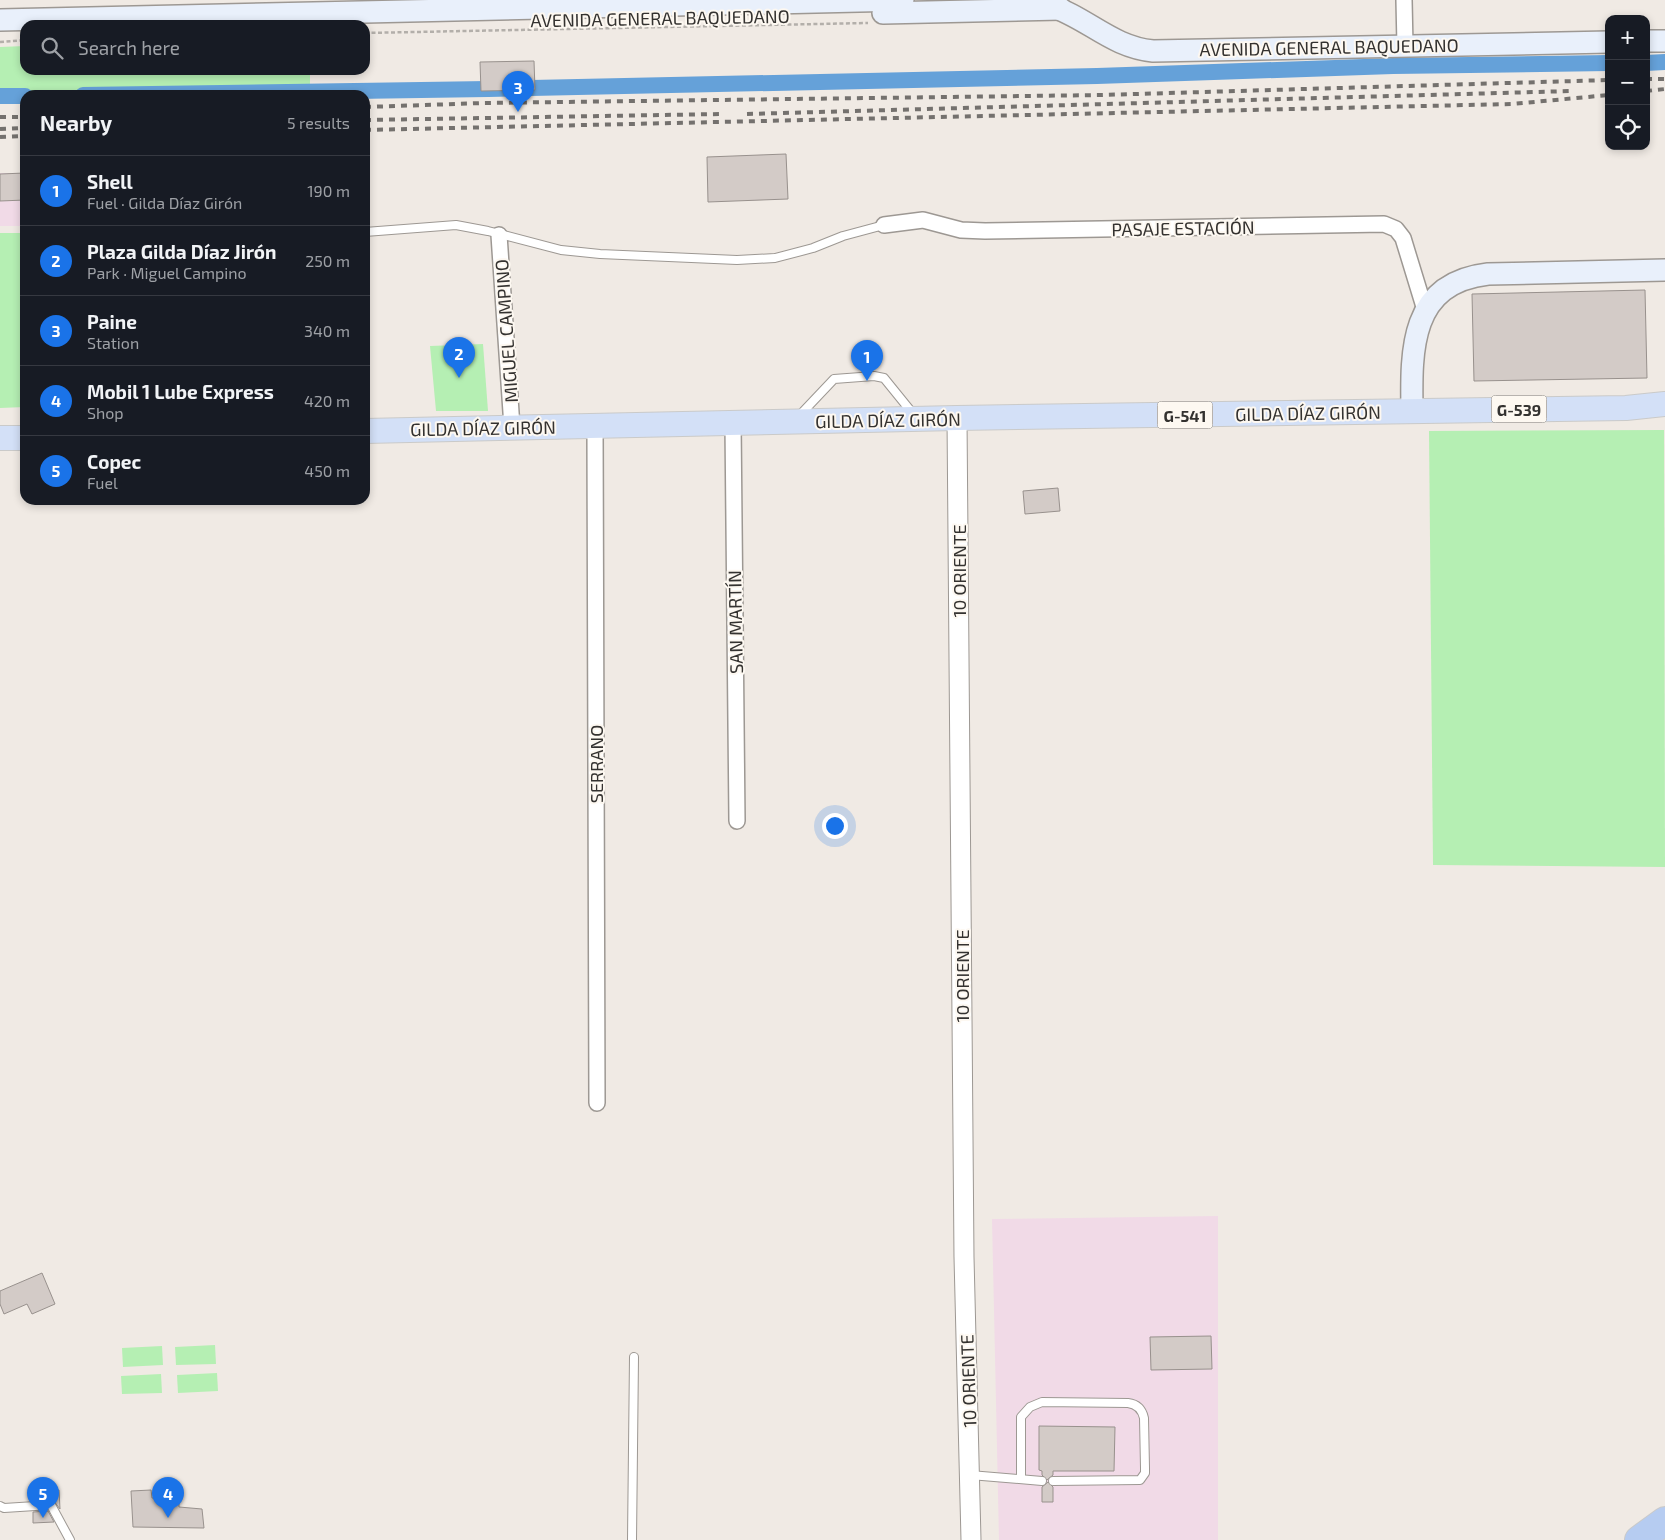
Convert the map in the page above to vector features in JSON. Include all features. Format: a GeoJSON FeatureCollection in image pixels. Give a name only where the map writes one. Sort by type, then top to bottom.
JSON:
{"type":"FeatureCollection","features":[{"type":"Feature","properties":{"kind":"highway"},"geometry":{"type":"LineString","coordinates":[[1639,1540],[1665,1521]]}},
{"type":"Feature","properties":{"kind":"main road","name":"AVENIDA GENERAL BAQUEDANO"},"geometry":{"type":"LineString","coordinates":[[0,20],[904,0]]}},
{"type":"Feature","properties":{"kind":"main road","name":"AVENIDA GENERAL BAQUEDANO"},"geometry":{"type":"LineString","coordinates":[[1020,0],[1061,9],[1119,43],[1141,50],[1605,42]]}},
{"type":"Feature","properties":{"kind":"main road","name":"AVENIDA GENERAL BAQUEDANO"},"geometry":{"type":"LineString","coordinates":[[370,21],[494,10],[1061,9]]}},
{"type":"Feature","properties":{"kind":"main road"},"geometry":{"type":"LineString","coordinates":[[0,34],[20,32]]}},
{"type":"Feature","properties":{"kind":"main road"},"geometry":{"type":"LineString","coordinates":[[1650,41],[1665,41]]}},
{"type":"Feature","properties":{"kind":"main road"},"geometry":{"type":"LineString","coordinates":[[1412,411],[1413,348],[1425,310],[1432,301],[1450,286],[1478,275],[1665,270]]}},
{"type":"Feature","properties":{"kind":"main road","name":"GILDA DÍAZ GIRÓN"},"geometry":{"type":"LineString","coordinates":[[370,431],[958,418],[1626,408],[1665,404]]}},
{"type":"Feature","properties":{"kind":"main road","name":"GILDA DÍAZ GIRÓN"},"geometry":{"type":"LineString","coordinates":[[1626,408],[1665,422]]}},
{"type":"Feature","properties":{"kind":"main road"},"geometry":{"type":"LineString","coordinates":[[0,438],[20,438]]}},
{"type":"Feature","properties":{"kind":"street"},"geometry":{"type":"LineString","coordinates":[[1404,0],[1405,46]]}},
{"type":"Feature","properties":{"kind":"street","name":"PASAJE ESTACIÓN"},"geometry":{"type":"LineString","coordinates":[[884,225],[923,220],[961,230],[985,231],[1384,224],[1396,229],[1403,238],[1425,310]]}},
{"type":"Feature","properties":{"kind":"street","name":"MIGUEL CAMPINO"},"geometry":{"type":"LineString","coordinates":[[499,234],[512,427]]}},
{"type":"Feature","properties":{"kind":"street","name":"10 ORIENTE"},"geometry":{"type":"LineString","coordinates":[[958,418],[964,1257],[971,1537]]}},
{"type":"Feature","properties":{"kind":"street","name":"SAN MARTÍN"},"geometry":{"type":"LineString","coordinates":[[733,423],[737,821]]}},
{"type":"Feature","properties":{"kind":"street","name":"SERRANO"},"geometry":{"type":"LineString","coordinates":[[594,426],[597,1103]]}},
{"type":"Feature","properties":{"kind":"lane"},"geometry":{"type":"LineString","coordinates":[[370,232],[456,225],[561,250],[600,254],[737,260],[775,258],[884,225]]}},
{"type":"Feature","properties":{"kind":"lane"},"geometry":{"type":"LineString","coordinates":[[794,421],[834,379],[874,376],[888,381],[917,419]]}},
{"type":"Feature","properties":{"kind":"lane"},"geometry":{"type":"LineString","coordinates":[[632,1540],[634,1357]]}},
{"type":"Feature","properties":{"kind":"lane"},"geometry":{"type":"LineString","coordinates":[[1020,1478],[1021,1417],[1030,1407],[1042,1402],[1128,1403],[1141,1410],[1144,1418],[1145,1473],[1140,1480],[1133,1482],[1053,1481]]}},
{"type":"Feature","properties":{"kind":"lane"},"geometry":{"type":"LineString","coordinates":[[970,1475],[1042,1480]]}},
{"type":"Feature","properties":{"kind":"lane"},"geometry":{"type":"LineString","coordinates":[[0,1516],[2,1507],[50,1505],[70,1540]]}},
{"type":"Feature","properties":{"kind":"path"},"geometry":{"type":"LineString","coordinates":[[370,33],[873,23]]}},
{"type":"Feature","properties":{"kind":"path"},"geometry":{"type":"LineString","coordinates":[[0,42],[20,40]]}},
{"type":"Feature","properties":{"kind":"shaded area"},"geometry":{"type":"Polygon","coordinates":[[[0,173],[20,173],[20,226],[0,226],[0,173]]]}},
{"type":"Feature","properties":{"kind":"shaded area"},"geometry":{"type":"Polygon","coordinates":[[[1218,1216],[1218,1540],[999,1540],[992,1219],[1218,1216]]]}},
{"type":"Feature","properties":{"kind":"green space"},"geometry":{"type":"Polygon","coordinates":[[[20,46],[20,75],[310,75],[310,89],[20,90],[20,92],[0,92],[0,47],[20,46]]]}},
{"type":"Feature","properties":{"kind":"green space"},"geometry":{"type":"Polygon","coordinates":[[[0,233],[20,233],[20,407],[0,408],[0,233]]]}},
{"type":"Feature","properties":{"kind":"green space"},"geometry":{"type":"Polygon","coordinates":[[[483,344],[488,411],[436,411],[430,346],[483,344]]]}},
{"type":"Feature","properties":{"kind":"green space"},"geometry":{"type":"Polygon","coordinates":[[[1664,430],[1665,867],[1433,865],[1429,431],[1664,430]]]}},
{"type":"Feature","properties":{"kind":"green space"},"geometry":{"type":"Polygon","coordinates":[[[215,1345],[216,1364],[176,1365],[175,1347],[215,1345]]]}},
{"type":"Feature","properties":{"kind":"green space"},"geometry":{"type":"Polygon","coordinates":[[[162,1346],[163,1365],[123,1367],[122,1348],[162,1346]]]}},
{"type":"Feature","properties":{"kind":"green space"},"geometry":{"type":"Polygon","coordinates":[[[217,1373],[218,1391],[178,1393],[177,1375],[217,1373]]]}},
{"type":"Feature","properties":{"kind":"green space"},"geometry":{"type":"Polygon","coordinates":[[[161,1374],[162,1393],[122,1394],[121,1376],[161,1374]]]}},
{"type":"Feature","properties":{"kind":"building"},"geometry":{"type":"Polygon","coordinates":[[[534,61],[535,90],[481,91],[480,62],[534,61]]]}},
{"type":"Feature","properties":{"kind":"building"},"geometry":{"type":"Polygon","coordinates":[[[786,154],[788,199],[708,202],[707,157],[786,154]]]}},
{"type":"Feature","properties":{"kind":"building"},"geometry":{"type":"Polygon","coordinates":[[[20,173],[20,200],[0,201],[0,174],[20,173]]]}},
{"type":"Feature","properties":{"kind":"building"},"geometry":{"type":"Polygon","coordinates":[[[1645,290],[1647,378],[1474,381],[1472,294],[1645,290]]]}},
{"type":"Feature","properties":{"kind":"building"},"geometry":{"type":"Polygon","coordinates":[[[1058,488],[1060,511],[1025,514],[1023,491],[1058,488]]]}},
{"type":"Feature","properties":{"kind":"building"},"geometry":{"type":"Polygon","coordinates":[[[42,1273],[55,1304],[32,1314],[27,1304],[4,1314],[0,1304],[0,1291],[42,1273]]]}},
{"type":"Feature","properties":{"kind":"building"},"geometry":{"type":"Polygon","coordinates":[[[1211,1336],[1212,1369],[1151,1370],[1150,1337],[1211,1336]]]}},
{"type":"Feature","properties":{"kind":"building"},"geometry":{"type":"Polygon","coordinates":[[[1039,1426],[1115,1427],[1114,1471],[1053,1471],[1053,1475],[1047,1480],[1042,1475],[1042,1471],[1039,1470],[1039,1426]]]}},
{"type":"Feature","properties":{"kind":"building"},"geometry":{"type":"Polygon","coordinates":[[[1048,1482],[1053,1487],[1053,1502],[1042,1502],[1042,1487],[1048,1482]]]}},
{"type":"Feature","properties":{"kind":"building"},"geometry":{"type":"Polygon","coordinates":[[[59,1490],[60,1509],[53,1500],[33,1501],[33,1491],[59,1490]]]}},
{"type":"Feature","properties":{"kind":"building"},"geometry":{"type":"Polygon","coordinates":[[[151,1490],[152,1498],[179,1498],[179,1507],[202,1509],[204,1528],[133,1527],[131,1491],[151,1490]]]}},
{"type":"Feature","properties":{"kind":"building"},"geometry":{"type":"Polygon","coordinates":[[[48,1511],[54,1522],[33,1523],[33,1512],[48,1511]]]}},
{"type":"Feature","properties":{"kind":"waterway"},"geometry":{"type":"LineString","coordinates":[[1650,63],[1665,62]]}},
{"type":"Feature","properties":{"kind":"waterway"},"geometry":{"type":"LineString","coordinates":[[370,91],[1097,76],[1393,66],[1605,63]]}},
{"type":"Feature","properties":{"kind":"waterway"},"geometry":{"type":"LineString","coordinates":[[0,96],[20,96]]}},
{"type":"Feature","properties":{"kind":"railway"},"geometry":{"type":"LineString","coordinates":[[1650,79],[1665,79]]}},
{"type":"Feature","properties":{"kind":"railway"},"geometry":{"type":"LineString","coordinates":[[370,107],[484,103],[1102,95],[1605,80]]}},
{"type":"Feature","properties":{"kind":"railway"},"geometry":{"type":"LineString","coordinates":[[1650,91],[1665,89]]}},
{"type":"Feature","properties":{"kind":"railway"},"geometry":{"type":"LineString","coordinates":[[747,114],[1572,91]]}},
{"type":"Feature","properties":{"kind":"railway"},"geometry":{"type":"LineString","coordinates":[[370,130],[1512,104],[1605,95]]}},
{"type":"Feature","properties":{"kind":"railway"},"geometry":{"type":"LineString","coordinates":[[370,120],[722,114]]}},
{"type":"Feature","properties":{"kind":"railway"},"geometry":{"type":"LineString","coordinates":[[0,117],[20,117]]}},
{"type":"Feature","properties":{"kind":"railway"},"geometry":{"type":"LineString","coordinates":[[0,129],[20,128]]}},
{"type":"Feature","properties":{"kind":"railway"},"geometry":{"type":"LineString","coordinates":[[0,137],[20,136]]}},
{"type":"Feature","properties":{"kind":"place","name":"Paine"},"geometry":{"type":"Point","coordinates":[518,112]}},
{"type":"Feature","properties":{"kind":"place","name":"Plaza Gilda Díaz Jirón"},"geometry":{"type":"Point","coordinates":[459,378]}},
{"type":"Feature","properties":{"kind":"place","name":"Shell"},"geometry":{"type":"Point","coordinates":[867,381]}},
{"type":"Feature","properties":{"kind":"place","name":"Copec"},"geometry":{"type":"Point","coordinates":[43,1518]}},
{"type":"Feature","properties":{"kind":"place","name":"Mobil 1 Lube Express"},"geometry":{"type":"Point","coordinates":[168,1518]}}]}
